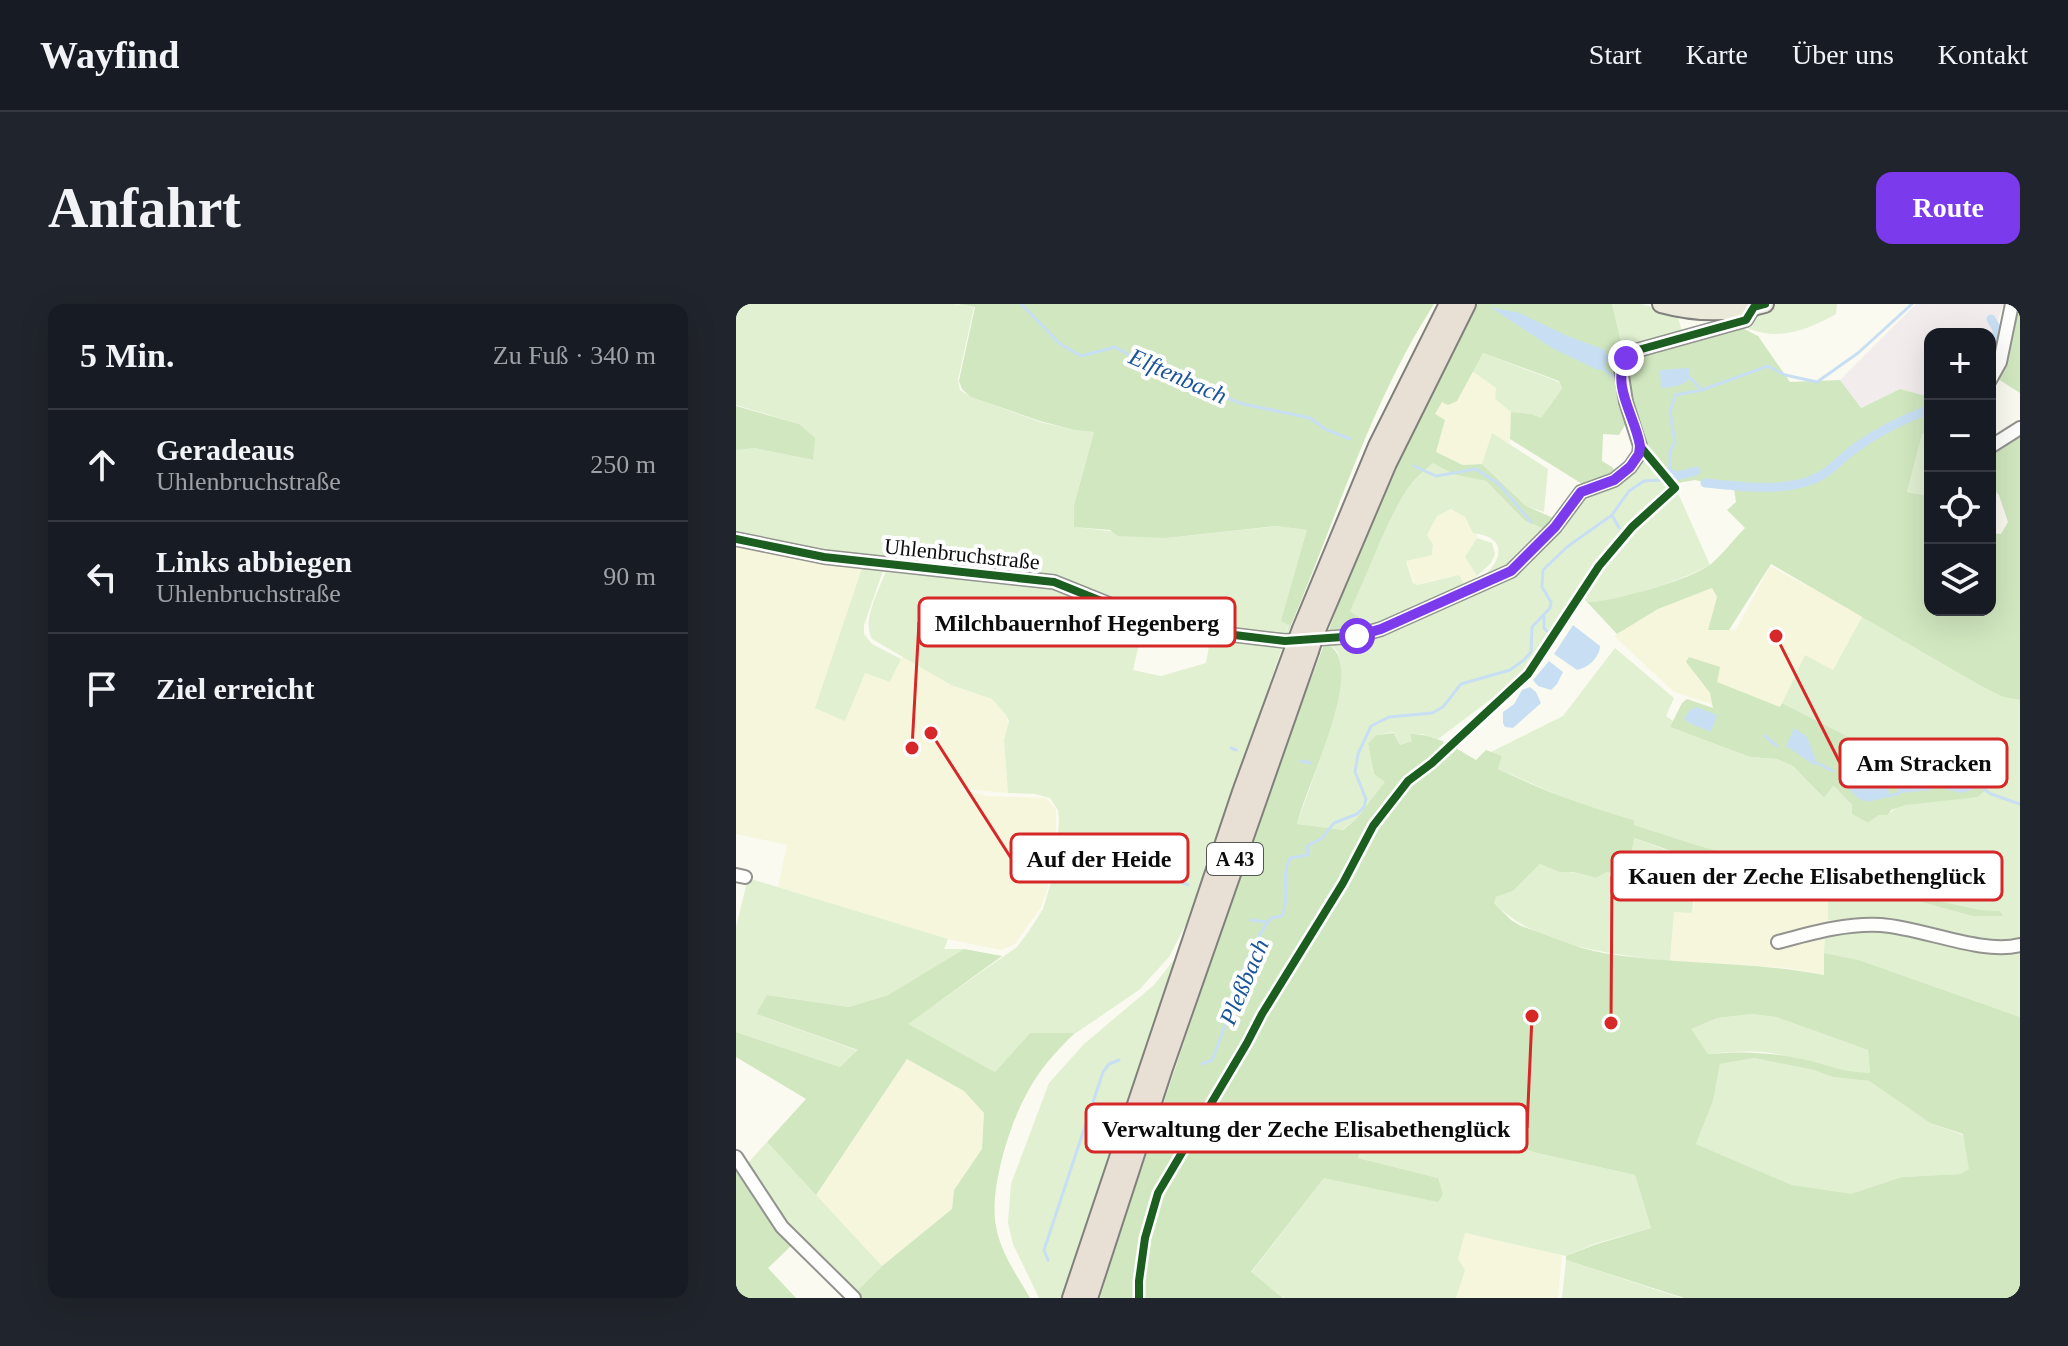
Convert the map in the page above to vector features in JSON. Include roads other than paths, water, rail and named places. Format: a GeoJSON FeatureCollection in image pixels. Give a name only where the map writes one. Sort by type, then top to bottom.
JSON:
{"type":"FeatureCollection","features":[{"type":"Feature","properties":{"kind":"highway","name":"A 43"},"geometry":{"type":"LineString","coordinates":[[1088,1298],[1332,552],[1378,446],[1449,304]]}},
{"type":"Feature","properties":{"kind":"highway","name":"A 43"},"geometry":{"type":"LineString","coordinates":[[1309,629],[1466,304]]}},
{"type":"Feature","properties":{"kind":"highway","name":"A 43"},"geometry":{"type":"LineString","coordinates":[[1072,1298],[1209,889],[1302,650]]}},
{"type":"Feature","properties":{"kind":"highway"},"geometry":{"type":"LineString","coordinates":[[1175,951],[1209,889]]}},
{"type":"Feature","properties":{"kind":"main road"},"geometry":{"type":"LineString","coordinates":[[1661,304],[1707,311],[1759,306]]}},
{"type":"Feature","properties":{"kind":"street"},"geometry":{"type":"LineString","coordinates":[[1996,369],[2012,304]]}},
{"type":"Feature","properties":{"kind":"street","name":"Uhlenbruchstraße"},"geometry":{"type":"LineString","coordinates":[[736,539],[824,557],[1054,582],[1121,609],[1173,624],[1226,634],[1285,641],[1357,636],[1381,629],[1501,576],[1522,562],[1555,527],[1581,492],[1614,480],[1630,467],[1639,454],[1639,439],[1622,384],[1621,369],[1626,358],[1638,349],[1746,320],[1759,306]]}},
{"type":"Feature","properties":{"kind":"street"},"geometry":{"type":"LineString","coordinates":[[1996,443],[2020,428]]}},
{"type":"Feature","properties":{"kind":"street"},"geometry":{"type":"LineString","coordinates":[[1778,942],[1843,927],[1881,925],[1997,948],[2020,945]]}},
{"type":"Feature","properties":{"kind":"street"},"geometry":{"type":"LineString","coordinates":[[736,1157],[782,1227],[854,1298]]}},
{"type":"Feature","properties":{"kind":"water"},"geometry":{"type":"Polygon","coordinates":[[[1490,307],[1520,313],[1605,350],[1608,358],[1604,369],[1598,370],[1552,348],[1490,307]]]}},
{"type":"Feature","properties":{"kind":"water"},"geometry":{"type":"Polygon","coordinates":[[[1689,368],[1690,378],[1687,381],[1661,389],[1660,370],[1689,368]]]}},
{"type":"Feature","properties":{"kind":"water"},"geometry":{"type":"Polygon","coordinates":[[[1573,625],[1600,646],[1593,661],[1577,670],[1554,654],[1573,625]]]}},
{"type":"Feature","properties":{"kind":"water"},"geometry":{"type":"Polygon","coordinates":[[[1549,661],[1563,672],[1551,690],[1538,686],[1533,680],[1549,661]]]}},
{"type":"Feature","properties":{"kind":"water"},"geometry":{"type":"Polygon","coordinates":[[[1530,687],[1541,703],[1513,728],[1505,727],[1503,712],[1514,704],[1522,690],[1530,687]]]}},
{"type":"Feature","properties":{"kind":"water"},"geometry":{"type":"Polygon","coordinates":[[[1696,707],[1717,715],[1711,732],[1684,718],[1696,707]]]}},
{"type":"Feature","properties":{"kind":"water"},"geometry":{"type":"Polygon","coordinates":[[[1794,728],[1807,737],[1817,763],[1814,765],[1786,746],[1794,728]]]}},
{"type":"Feature","properties":{"kind":"water"},"geometry":{"type":"Polygon","coordinates":[[[1946,766],[1969,775],[1981,787],[1962,793],[1945,789],[1941,778],[1946,766]]]}},
{"type":"Feature","properties":{"kind":"water"},"geometry":{"type":"Polygon","coordinates":[[[1844,770],[1867,784],[1888,788],[1889,796],[1872,801],[1862,800],[1841,780],[1844,770]]]}},
{"type":"Feature","properties":{"kind":"water"},"geometry":{"type":"Polygon","coordinates":[[[1894,776],[1921,778],[1936,785],[1932,790],[1899,793],[1894,776]]]}},
{"type":"Feature","properties":{"kind":"waterway","name":"Elftenbach"},"geometry":{"type":"LineString","coordinates":[[1021,304],[1060,344],[1081,356],[1115,347],[1161,373],[1243,404],[1310,418],[1325,429],[1350,439]]}},
{"type":"Feature","properties":{"kind":"waterway","name":"Pleßbach"},"geometry":{"type":"LineString","coordinates":[[1202,1064],[1212,1060],[1244,969],[1260,934],[1271,918],[1282,916],[1290,858],[1308,855],[1307,846],[1322,838],[1334,823],[1357,814],[1364,807],[1366,799],[1355,772],[1358,754],[1371,726],[1389,717],[1432,713],[1443,707],[1461,684],[1510,670],[1524,660],[1531,652],[1532,627],[1550,608],[1551,602],[1542,587],[1543,570],[1567,547],[1612,515],[1629,491],[1644,481],[1662,480],[1670,473],[1670,451],[1675,442],[1670,413],[1675,395],[1702,390],[1768,366],[1785,375],[1817,382],[1858,353],[1912,304]]}},
{"type":"Feature","properties":{"kind":"waterway"},"geometry":{"type":"LineString","coordinates":[[1991,319],[1998,331],[1996,336]]}},
{"type":"Feature","properties":{"kind":"waterway"},"geometry":{"type":"LineString","coordinates":[[1604,369],[1612,376]]}},
{"type":"Feature","properties":{"kind":"waterway"},"geometry":{"type":"LineString","coordinates":[[1690,378],[1701,389]]}},
{"type":"Feature","properties":{"kind":"waterway"},"geometry":{"type":"LineString","coordinates":[[1705,483],[1770,487],[1809,481],[1828,471],[1872,437],[1924,412]]}},
{"type":"Feature","properties":{"kind":"waterway","name":"Elftenbach"},"geometry":{"type":"LineString","coordinates":[[1414,466],[1436,476],[1476,469],[1499,484],[1531,522]]}},
{"type":"Feature","properties":{"kind":"waterway"},"geometry":{"type":"LineString","coordinates":[[1670,473],[1677,476],[1696,471]]}},
{"type":"Feature","properties":{"kind":"waterway"},"geometry":{"type":"LineString","coordinates":[[1612,515],[1619,528]]}},
{"type":"Feature","properties":{"kind":"waterway"},"geometry":{"type":"LineString","coordinates":[[1544,617],[1544,628],[1549,633]]}},
{"type":"Feature","properties":{"kind":"waterway"},"geometry":{"type":"LineString","coordinates":[[1765,736],[1777,746]]}},
{"type":"Feature","properties":{"kind":"waterway"},"geometry":{"type":"LineString","coordinates":[[1231,748],[1236,750]]}},
{"type":"Feature","properties":{"kind":"waterway"},"geometry":{"type":"LineString","coordinates":[[1301,761],[1311,763]]}},
{"type":"Feature","properties":{"kind":"waterway"},"geometry":{"type":"LineString","coordinates":[[1817,763],[1833,771]]}},
{"type":"Feature","properties":{"kind":"waterway"},"geometry":{"type":"LineString","coordinates":[[1981,787],[1991,794],[2020,804]]}},
{"type":"Feature","properties":{"kind":"waterway"},"geometry":{"type":"LineString","coordinates":[[1889,796],[1899,793]]}},
{"type":"Feature","properties":{"kind":"waterway"},"geometry":{"type":"LineString","coordinates":[[1116,866],[1155,871],[1188,885]]}},
{"type":"Feature","properties":{"kind":"waterway"},"geometry":{"type":"LineString","coordinates":[[1251,920],[1266,922]]}},
{"type":"Feature","properties":{"kind":"waterway","name":"Pleßbach"},"geometry":{"type":"LineString","coordinates":[[1048,1260],[1044,1250],[1103,1072],[1109,1064],[1119,1060]]}},
{"type":"Feature","properties":{"kind":"place","name":"Am Stracken"},"geometry":{"type":"Point","coordinates":[1776,636]}},
{"type":"Feature","properties":{"kind":"place","name":"Auf der Heide"},"geometry":{"type":"Point","coordinates":[931,733]}},
{"type":"Feature","properties":{"kind":"place","name":"Milchbauernhof Hegenberg"},"geometry":{"type":"Point","coordinates":[912,748]}},
{"type":"Feature","properties":{"kind":"place","name":"Verwaltung der Zeche Elisabethenglück"},"geometry":{"type":"Point","coordinates":[1532,1016]}},
{"type":"Feature","properties":{"kind":"place","name":"Kauen der Zeche Elisabethenglück"},"geometry":{"type":"Point","coordinates":[1611,1023]}}]}
